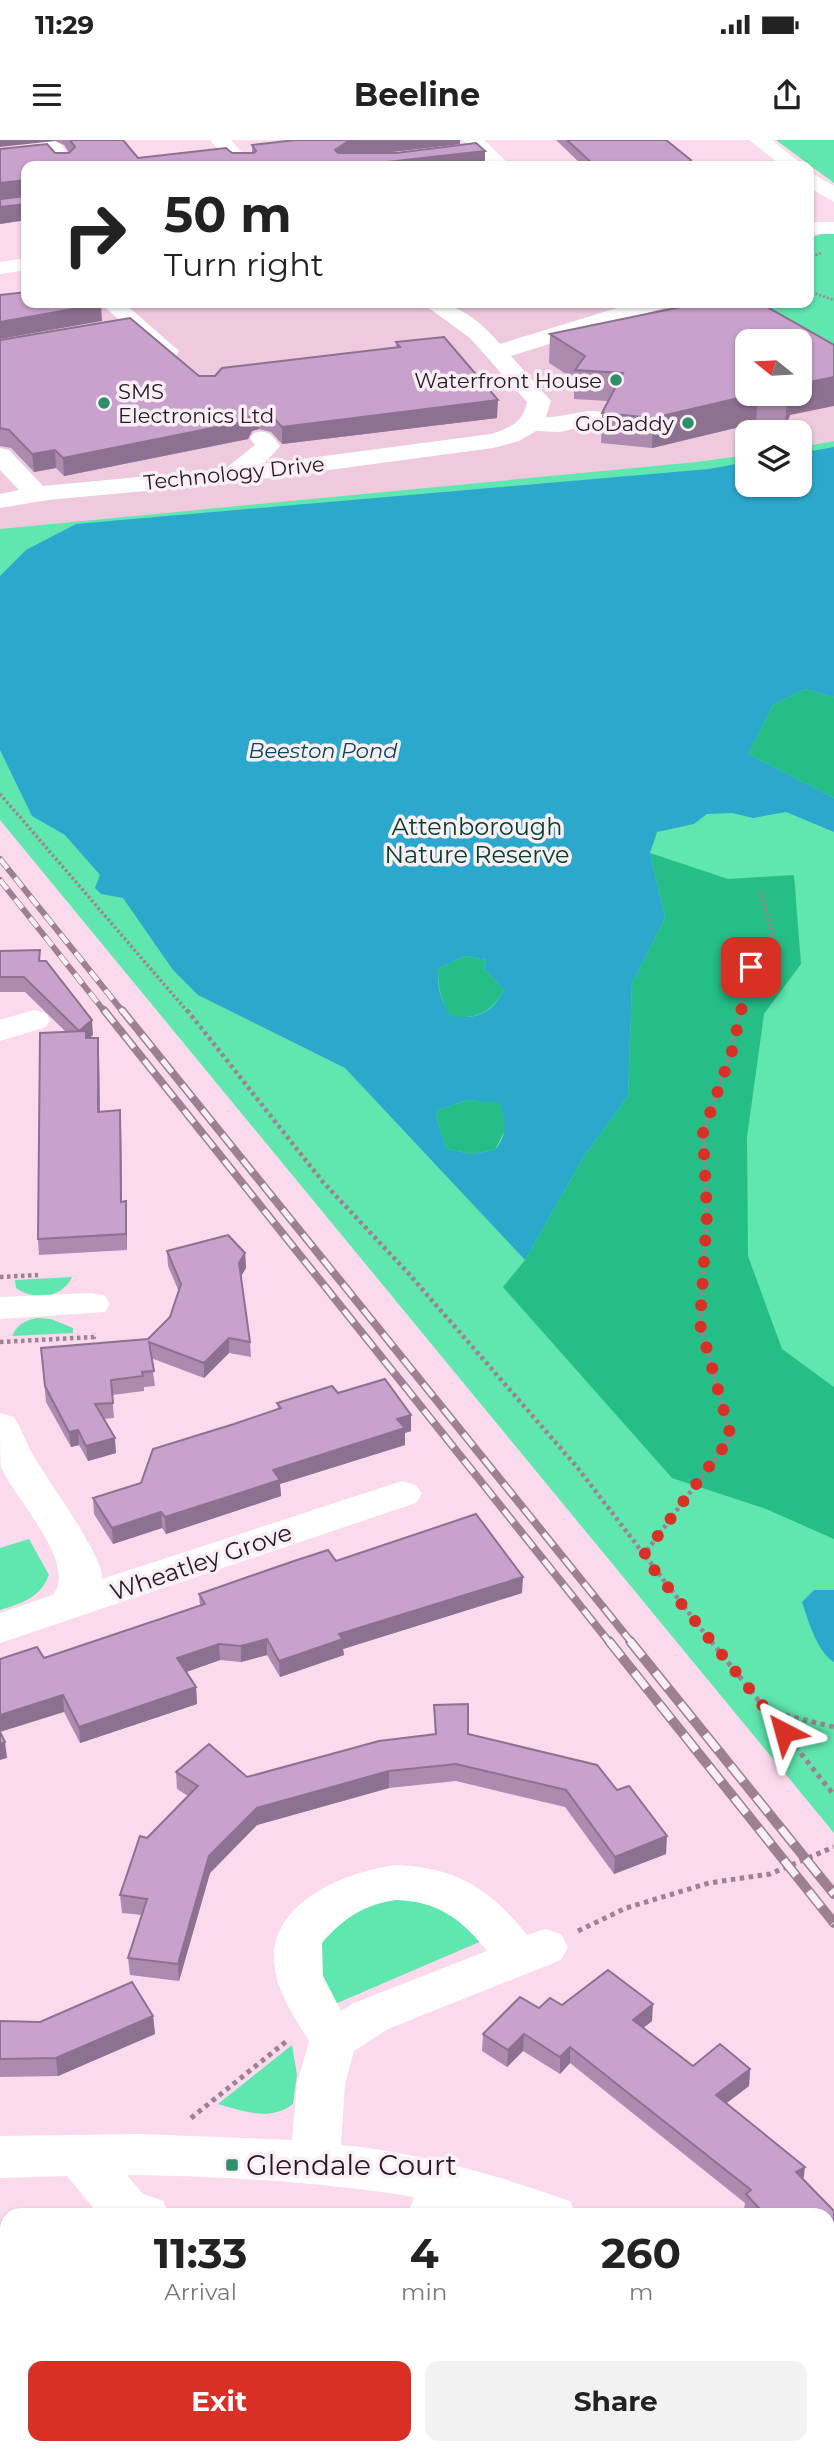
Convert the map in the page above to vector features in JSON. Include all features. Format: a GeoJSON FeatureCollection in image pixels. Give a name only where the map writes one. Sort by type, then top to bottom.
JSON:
{"type":"FeatureCollection","features":[{"type":"Feature","properties":{"kind":"street"},"geometry":{"type":"LineString","coordinates":[[220,140],[239,161]]}},
{"type":"Feature","properties":{"kind":"street"},"geometry":{"type":"LineString","coordinates":[[759,140],[787,161]]}},
{"type":"Feature","properties":{"kind":"street"},"geometry":{"type":"LineString","coordinates":[[456,154],[478,145],[496,161]]}},
{"type":"Feature","properties":{"kind":"street"},"geometry":{"type":"LineString","coordinates":[[27,153],[55,151]]}},
{"type":"Feature","properties":{"kind":"street"},"geometry":{"type":"LineString","coordinates":[[814,181],[834,196]]}},
{"type":"Feature","properties":{"kind":"street"},"geometry":{"type":"LineString","coordinates":[[814,228],[834,228]]}},
{"type":"Feature","properties":{"kind":"street"},"geometry":{"type":"LineString","coordinates":[[0,268],[21,265]]}},
{"type":"Feature","properties":{"kind":"street"},"geometry":{"type":"LineString","coordinates":[[117,308],[181,363]]}},
{"type":"Feature","properties":{"kind":"street"},"geometry":{"type":"LineString","coordinates":[[442,308],[467,323],[539,401],[538,413],[531,424]]}},
{"type":"Feature","properties":{"kind":"street"},"geometry":{"type":"LineString","coordinates":[[581,308],[596,322]]}},
{"type":"Feature","properties":{"kind":"street"},"geometry":{"type":"LineString","coordinates":[[496,353],[639,308]]}},
{"type":"Feature","properties":{"kind":"street"},"geometry":{"type":"LineString","coordinates":[[110,329],[137,324]]}},
{"type":"Feature","properties":{"kind":"street"},"geometry":{"type":"LineString","coordinates":[[531,424],[560,425],[594,416]]}},
{"type":"Feature","properties":{"kind":"street","name":"Technology Drive"},"geometry":{"type":"LineString","coordinates":[[0,501],[230,476],[469,444],[512,436],[531,424]]}},
{"type":"Feature","properties":{"kind":"street"},"geometry":{"type":"LineString","coordinates":[[230,476],[253,461],[268,446],[262,438]]}},
{"type":"Feature","properties":{"kind":"street"},"geometry":{"type":"LineString","coordinates":[[0,455],[37,495]]}},
{"type":"Feature","properties":{"kind":"street"},"geometry":{"type":"LineString","coordinates":[[0,1031],[34,1020]]}},
{"type":"Feature","properties":{"kind":"street"},"geometry":{"type":"LineString","coordinates":[[0,1308],[92,1304]]}},
{"type":"Feature","properties":{"kind":"street"},"geometry":{"type":"LineString","coordinates":[[0,1426],[11,1451],[73,1552],[82,1574],[79,1591],[66,1608]]}},
{"type":"Feature","properties":{"kind":"street","name":"Wheatley Grove"},"geometry":{"type":"LineString","coordinates":[[0,1628],[402,1494]]}},
{"type":"Feature","properties":{"kind":"street"},"geometry":{"type":"LineString","coordinates":[[314,2160],[326,2028],[299,1973],[297,1951],[305,1930],[318,1917],[335,1901],[361,1888],[398,1881],[444,1889],[470,1904],[491,1923],[532,1952]]}},
{"type":"Feature","properties":{"kind":"street"},"geometry":{"type":"LineString","coordinates":[[326,2028],[371,2016],[532,1952]]}},
{"type":"Feature","properties":{"kind":"street"},"geometry":{"type":"LineString","coordinates":[[0,2157],[146,2153],[314,2160],[379,2168],[438,2200],[495,2208]]}},
{"type":"Feature","properties":{"kind":"street"},"geometry":{"type":"LineString","coordinates":[[79,2155],[124,2208]]}},
{"type":"Feature","properties":{"kind":"path"},"geometry":{"type":"LineString","coordinates":[[814,294],[834,300]]}},
{"type":"Feature","properties":{"kind":"path"},"geometry":{"type":"LineString","coordinates":[[0,794],[193,1017],[323,1182],[410,1274],[577,1466],[643,1556],[834,1795]]}},
{"type":"Feature","properties":{"kind":"path"},"geometry":{"type":"LineString","coordinates":[[643,1556],[731,1437],[700,1324],[707,1214],[703,1133],[732,1051],[751,967],[773,934],[760,890]]}},
{"type":"Feature","properties":{"kind":"path"},"geometry":{"type":"LineString","coordinates":[[0,1342],[94,1337],[92,1304]]}},
{"type":"Feature","properties":{"kind":"path"},"geometry":{"type":"LineString","coordinates":[[767,1711],[834,1727]]}},
{"type":"Feature","properties":{"kind":"path"},"geometry":{"type":"LineString","coordinates":[[532,1952],[626,1908],[709,1883],[752,1879],[789,1867],[834,1847]]}},
{"type":"Feature","properties":{"kind":"path"},"geometry":{"type":"LineString","coordinates":[[146,2153],[326,2028]]}},
{"type":"Feature","properties":{"kind":"shaded area"},"geometry":{"type":"Polygon","coordinates":[[[21,305],[21,308],[754,308],[794,329],[735,329],[735,406],[812,406],[812,338],[834,350],[834,441],[812,445],[812,420],[735,420],[735,457],[0,530],[0,307],[21,305]]]}},
{"type":"Feature","properties":{"kind":"green space"},"geometry":{"type":"Polygon","coordinates":[[[776,140],[834,140],[834,183],[814,168],[814,161],[804,161],[776,140]]]}},
{"type":"Feature","properties":{"kind":"green space"},"geometry":{"type":"Polygon","coordinates":[[[834,232],[834,350],[812,338],[812,329],[794,329],[754,308],[814,308],[814,237],[834,232]]]}},
{"type":"Feature","properties":{"kind":"green space","name":"Attenborough Nature Reserve"},"geometry":{"type":"Polygon","coordinates":[[[834,441],[834,1833],[0,820],[0,529],[735,457],[735,497],[812,497],[812,445],[834,441]]]}},
{"type":"Feature","properties":{"kind":"green space"},"geometry":{"type":"Polygon","coordinates":[[[805,689],[834,697],[834,798],[748,754],[773,705],[805,689]]]}},
{"type":"Feature","properties":{"kind":"green space"},"geometry":{"type":"Polygon","coordinates":[[[650,853],[728,879],[794,875],[801,964],[764,1014],[747,1137],[748,1256],[782,1349],[834,1387],[834,1539],[766,1509],[672,1478],[503,1287],[525,1260],[583,1158],[628,1096],[632,983],[665,918],[650,853]]]}},
{"type":"Feature","properties":{"kind":"green space"},"geometry":{"type":"Polygon","coordinates":[[[465,956],[486,960],[484,969],[504,990],[494,1004],[482,1013],[468,1017],[451,1017],[441,994],[438,969],[465,956]]]}},
{"type":"Feature","properties":{"kind":"green space"},"geometry":{"type":"Polygon","coordinates":[[[468,1100],[500,1102],[507,1126],[495,1150],[472,1154],[446,1149],[437,1120],[437,1110],[468,1100]]]}},
{"type":"Feature","properties":{"kind":"green space"},"geometry":{"type":"Polygon","coordinates":[[[72,1277],[62,1289],[39,1296],[16,1288],[15,1280],[72,1277]]]}},
{"type":"Feature","properties":{"kind":"green space"},"geometry":{"type":"Polygon","coordinates":[[[38,1318],[51,1319],[73,1328],[73,1333],[12,1336],[22,1323],[38,1318]]]}},
{"type":"Feature","properties":{"kind":"green space"},"geometry":{"type":"Polygon","coordinates":[[[29,1539],[49,1575],[35,1594],[23,1602],[0,1610],[0,1548],[29,1539]]]}},
{"type":"Feature","properties":{"kind":"green space"},"geometry":{"type":"Polygon","coordinates":[[[394,1895],[439,1901],[484,1940],[335,2004],[311,1967],[311,1952],[316,1939],[338,1919],[394,1895]]]}},
{"type":"Feature","properties":{"kind":"green space"},"geometry":{"type":"Polygon","coordinates":[[[292,2045],[297,2075],[293,2104],[275,2113],[266,2114],[218,2104],[292,2045]]]}},
{"type":"Feature","properties":{"kind":"water","name":"Beeston Pond"},"geometry":{"type":"Polygon","coordinates":[[[834,447],[834,697],[805,689],[773,705],[748,754],[834,798],[834,832],[786,812],[753,818],[732,813],[707,814],[694,824],[657,832],[650,853],[665,918],[632,983],[628,1096],[583,1158],[525,1260],[345,1068],[198,995],[173,970],[123,898],[101,894],[95,888],[100,875],[65,835],[32,816],[0,750],[0,576],[26,550],[76,524],[709,469],[735,464],[735,497],[812,497],[812,451],[834,447]],[[465,956],[438,969],[440,994],[451,1016],[469,1017],[483,1013],[504,990],[484,969],[486,960],[465,956]],[[468,1100],[437,1110],[437,1120],[446,1149],[472,1154],[495,1150],[505,1128],[500,1103],[468,1100]]]}},
{"type":"Feature","properties":{"kind":"water"},"geometry":{"type":"Polygon","coordinates":[[[814,1590],[834,1590],[834,1662],[818,1643],[802,1602],[814,1590]]]}},
{"type":"Feature","properties":{"kind":"building"},"geometry":{"type":"Polygon","coordinates":[[[70,140],[123,140],[138,158],[226,148],[232,153],[254,153],[256,151],[252,145],[296,140],[364,140],[347,142],[335,150],[338,153],[396,153],[476,143],[485,151],[396,161],[21,161],[21,181],[0,183],[0,149],[47,144],[55,153],[69,153],[75,147],[70,140]]]}},
{"type":"Feature","properties":{"kind":"building"},"geometry":{"type":"Polygon","coordinates":[[[567,140],[666,140],[691,160],[690,161],[590,161],[567,140]]]}},
{"type":"Feature","properties":{"kind":"building"},"geometry":{"type":"Polygon","coordinates":[[[21,197],[21,205],[0,207],[0,199],[21,197]]]}},
{"type":"Feature","properties":{"kind":"building"},"geometry":{"type":"Polygon","coordinates":[[[21,293],[21,308],[79,308],[0,322],[0,295],[21,293]]]}},
{"type":"Feature","properties":{"kind":"building"},"geometry":{"type":"Polygon","coordinates":[[[676,308],[769,308],[806,329],[735,329],[735,399],[653,418],[602,413],[623,373],[575,370],[585,356],[550,334],[676,308]]]}},
{"type":"Feature","properties":{"kind":"building"},"geometry":{"type":"Polygon","coordinates":[[[130,318],[199,376],[215,376],[222,368],[400,347],[396,342],[444,337],[498,400],[282,427],[270,414],[258,412],[251,414],[247,421],[63,458],[55,450],[32,454],[9,430],[0,428],[0,340],[130,318]]]}},
{"type":"Feature","properties":{"kind":"building"},"geometry":{"type":"Polygon","coordinates":[[[812,333],[834,345],[834,377],[812,382],[812,333]]]}},
{"type":"Feature","properties":{"kind":"building"},"geometry":{"type":"Polygon","coordinates":[[[40,950],[39,961],[46,961],[92,1020],[79,1031],[24,977],[0,977],[0,951],[40,950]]]}},
{"type":"Feature","properties":{"kind":"building"},"geometry":{"type":"Polygon","coordinates":[[[86,1031],[86,1038],[98,1038],[98,1112],[120,1110],[121,1202],[126,1201],[126,1234],[38,1239],[40,1033],[86,1031]]]}},
{"type":"Feature","properties":{"kind":"building"},"geometry":{"type":"Polygon","coordinates":[[[228,1235],[245,1253],[239,1263],[250,1342],[229,1338],[204,1363],[149,1342],[154,1371],[142,1372],[143,1376],[111,1380],[113,1403],[95,1404],[115,1438],[86,1446],[78,1430],[69,1432],[45,1386],[41,1348],[148,1339],[170,1317],[181,1284],[167,1251],[228,1235]]]}},
{"type":"Feature","properties":{"kind":"building"},"geometry":{"type":"Polygon","coordinates":[[[385,1379],[411,1415],[397,1419],[405,1428],[273,1470],[280,1480],[165,1517],[161,1512],[112,1528],[93,1498],[141,1483],[153,1449],[281,1408],[277,1403],[332,1386],[338,1393],[385,1379]]]}},
{"type":"Feature","properties":{"kind":"building"},"geometry":{"type":"Polygon","coordinates":[[[476,1514],[523,1577],[339,1634],[343,1639],[279,1661],[267,1639],[241,1646],[219,1644],[177,1658],[196,1687],[79,1727],[63,1695],[0,1715],[0,1659],[37,1647],[44,1658],[205,1604],[199,1594],[291,1562],[328,1550],[336,1561],[476,1514]]]}},
{"type":"Feature","properties":{"kind":"building"},"geometry":{"type":"Polygon","coordinates":[[[468,1704],[468,1734],[597,1765],[617,1790],[629,1786],[667,1836],[615,1857],[566,1790],[456,1764],[389,1771],[257,1808],[209,1856],[178,1964],[128,1958],[147,1899],[120,1895],[140,1836],[147,1838],[198,1786],[176,1772],[209,1744],[247,1777],[379,1741],[436,1734],[434,1705],[468,1704]]]}},
{"type":"Feature","properties":{"kind":"building"},"geometry":{"type":"Polygon","coordinates":[[[608,1970],[653,2004],[633,2020],[693,2066],[720,2044],[750,2069],[716,2095],[805,2167],[796,2172],[831,2208],[759,2208],[746,2194],[751,2190],[570,2047],[560,2057],[524,2034],[508,2050],[483,2034],[520,1997],[539,2008],[550,1998],[562,2005],[608,1970]]]}},
{"type":"Feature","properties":{"kind":"building"},"geometry":{"type":"Polygon","coordinates":[[[132,1982],[153,2016],[56,2058],[0,2059],[0,2021],[40,2022],[132,1982]]]}},
{"type":"Feature","properties":{"kind":"railway"},"geometry":{"type":"LineString","coordinates":[[0,859],[123,1012]]}},
{"type":"Feature","properties":{"kind":"railway"},"geometry":{"type":"LineString","coordinates":[[0,880],[105,1012]]}},
{"type":"Feature","properties":{"kind":"railway"},"geometry":{"type":"LineString","coordinates":[[104,1010],[610,1643]]}},
{"type":"Feature","properties":{"kind":"railway"},"geometry":{"type":"LineString","coordinates":[[122,1010],[632,1643]]}},
{"type":"Feature","properties":{"kind":"railway"},"geometry":{"type":"LineString","coordinates":[[609,1641],[834,1923]]}},
{"type":"Feature","properties":{"kind":"railway"},"geometry":{"type":"LineString","coordinates":[[630,1641],[834,1894]]}},
{"type":"Feature","properties":{"kind":"place","name":"Waterfront House"},"geometry":{"type":"Point","coordinates":[616,380]}},
{"type":"Feature","properties":{"kind":"place","name":"SMS Electronics Ltd"},"geometry":{"type":"Point","coordinates":[104,403]}},
{"type":"Feature","properties":{"kind":"place","name":"GoDaddy"},"geometry":{"type":"Point","coordinates":[688,423]}},
{"type":"Feature","properties":{"kind":"place","name":"Glendale Court"},"geometry":{"type":"Point","coordinates":[232,2165]}},
{"type":"Feature","properties":{"kind":"route"},"geometry":{"type":"LineString","coordinates":[[751,967],[732,1051],[703,1133],[707,1214],[700,1324],[731,1437],[643,1556],[784,1732]]}}]}
